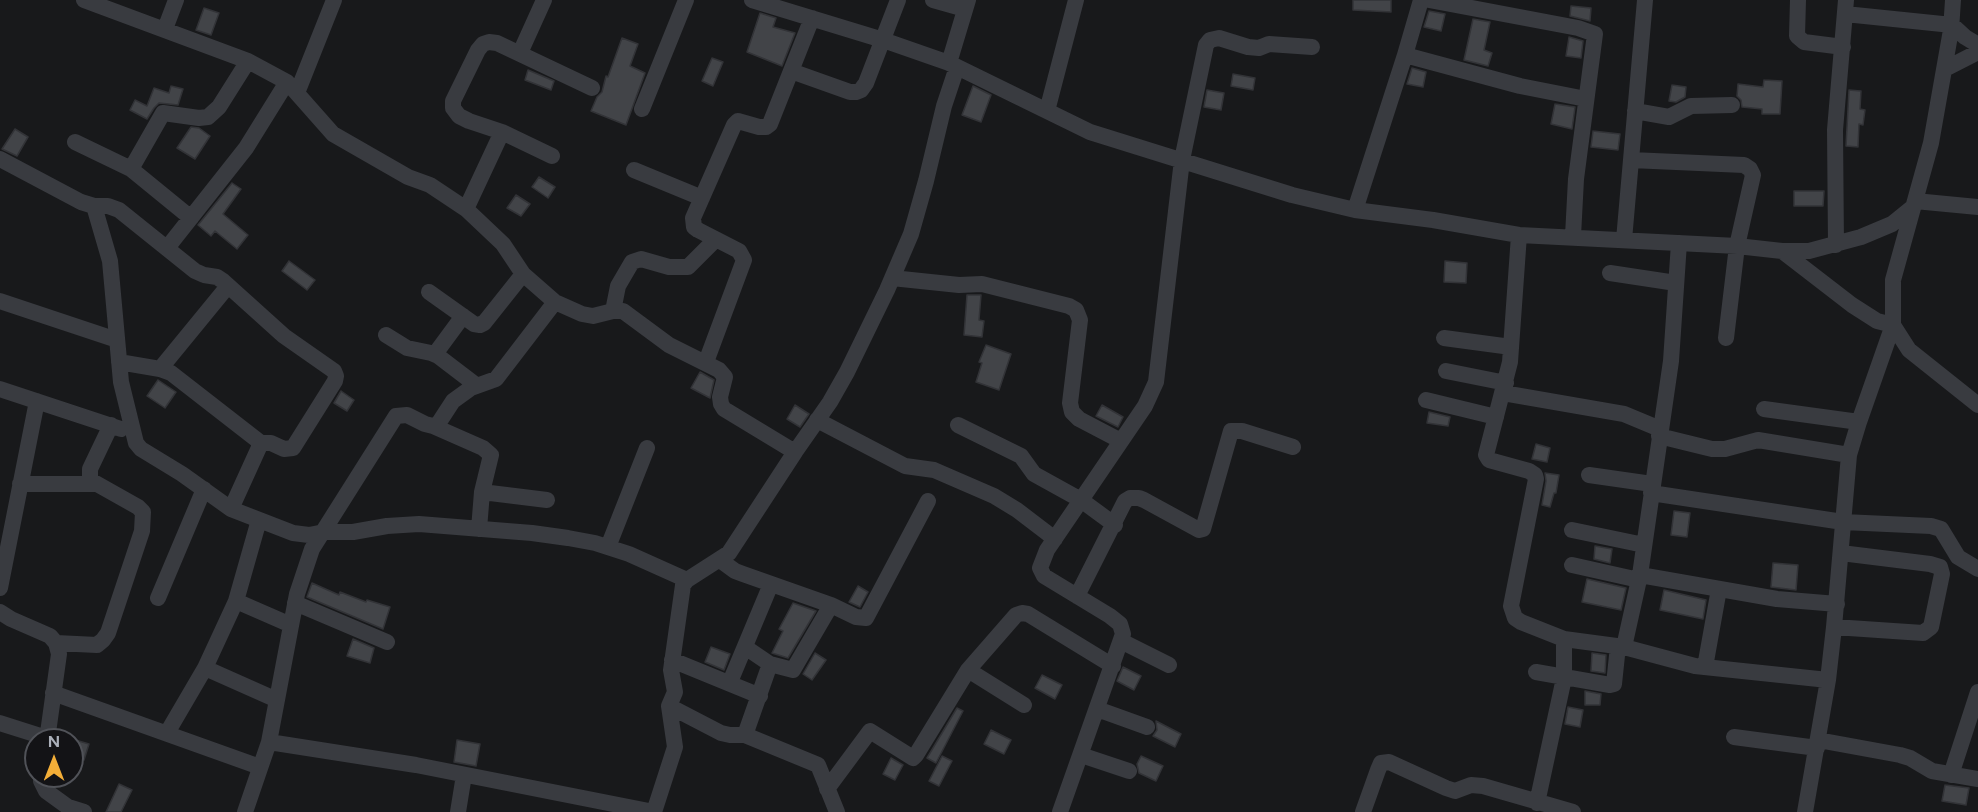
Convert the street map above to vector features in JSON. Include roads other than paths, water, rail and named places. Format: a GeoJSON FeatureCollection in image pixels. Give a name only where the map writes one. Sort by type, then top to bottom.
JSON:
{"type":"FeatureCollection","features":[{"type":"Feature","properties":{"kind":"street"},"geometry":{"type":"LineString","coordinates":[[84,0],[248,61],[292,87],[333,135],[408,177],[430,185],[466,209],[503,244],[522,274],[555,302],[592,316],[623,311],[669,345],[706,362],[723,373],[720,397],[724,409],[795,452]]}},
{"type":"Feature","properties":{"kind":"street"},"geometry":{"type":"LineString","coordinates":[[165,30],[176,0]]}},
{"type":"Feature","properties":{"kind":"street"},"geometry":{"type":"LineString","coordinates":[[167,248],[292,87],[334,0]]}},
{"type":"Feature","properties":{"kind":"street"},"geometry":{"type":"LineString","coordinates":[[520,53],[544,0]]}},
{"type":"Feature","properties":{"kind":"street"},"geometry":{"type":"LineString","coordinates":[[642,109],[686,0]]}},
{"type":"Feature","properties":{"kind":"street"},"geometry":{"type":"LineString","coordinates":[[752,0],[787,5],[812,18],[953,65],[1090,132],[1292,195],[1354,210],[1433,220],[1519,235],[1574,236],[1809,251],[1836,245],[1892,224],[1914,204],[1978,207]]}},
{"type":"Feature","properties":{"kind":"street"},"geometry":{"type":"LineString","coordinates":[[791,71],[850,92],[861,90],[866,83],[898,0]]}},
{"type":"Feature","properties":{"kind":"street"},"geometry":{"type":"LineString","coordinates":[[269,742],[464,775],[654,812],[675,747],[669,706],[675,692],[671,670],[683,585],[687,580],[729,553],[830,402],[892,278],[916,217],[967,4],[933,0]]}},
{"type":"Feature","properties":{"kind":"street"},"geometry":{"type":"LineString","coordinates":[[1047,111],[1076,0]]}},
{"type":"Feature","properties":{"kind":"street"},"geometry":{"type":"LineString","coordinates":[[1354,210],[1406,55],[1421,0]]}},
{"type":"Feature","properties":{"kind":"street"},"geometry":{"type":"LineString","coordinates":[[1429,0],[1578,28],[1595,34],[1576,179],[1574,236]]}},
{"type":"Feature","properties":{"kind":"street"},"geometry":{"type":"LineString","coordinates":[[1624,240],[1645,0]]}},
{"type":"Feature","properties":{"kind":"street"},"geometry":{"type":"LineString","coordinates":[[1798,0],[1797,36],[1804,42],[1843,46]]}},
{"type":"Feature","properties":{"kind":"street"},"geometry":{"type":"LineString","coordinates":[[1805,812],[1828,680],[1837,604],[1849,455],[1858,422],[1893,325],[1893,280],[1932,142],[1952,25],[1953,0]]}},
{"type":"Feature","properties":{"kind":"street"},"geometry":{"type":"LineString","coordinates":[[1836,245],[1835,130],[1846,7],[1952,25],[1978,45]]}},
{"type":"Feature","properties":{"kind":"street"},"geometry":{"type":"LineString","coordinates":[[706,362],[744,260],[739,251],[698,231],[693,222],[731,130],[738,121],[759,127],[766,127],[770,124],[812,18]]}},
{"type":"Feature","properties":{"kind":"street"},"geometry":{"type":"LineString","coordinates":[[1060,812],[1123,634],[1120,624],[1044,576],[1040,568],[1043,558],[1055,539],[1145,406],[1155,382],[1182,160],[1206,45],[1210,40],[1219,38],[1248,47],[1259,48],[1269,44],[1312,47]]}},
{"type":"Feature","properties":{"kind":"street"},"geometry":{"type":"LineString","coordinates":[[552,156],[502,132],[469,121],[459,116],[453,108],[453,101],[478,50],[483,44],[497,43],[592,88]]}},
{"type":"Feature","properties":{"kind":"street"},"geometry":{"type":"LineString","coordinates":[[1945,69],[1978,52]]}},
{"type":"Feature","properties":{"kind":"street"},"geometry":{"type":"LineString","coordinates":[[1406,55],[1520,86],[1586,99]]}},
{"type":"Feature","properties":{"kind":"street"},"geometry":{"type":"LineString","coordinates":[[131,169],[163,113],[208,117],[219,107],[248,61]]}},
{"type":"Feature","properties":{"kind":"street"},"geometry":{"type":"LineString","coordinates":[[1635,111],[1669,117],[1691,106],[1732,105]]}},
{"type":"Feature","properties":{"kind":"street"},"geometry":{"type":"LineString","coordinates":[[466,209],[502,132]]}},
{"type":"Feature","properties":{"kind":"street"},"geometry":{"type":"LineString","coordinates":[[75,142],[131,169],[191,218]]}},
{"type":"Feature","properties":{"kind":"street"},"geometry":{"type":"LineString","coordinates":[[0,159],[81,202],[118,210],[195,271],[217,277],[284,336],[330,367],[336,376],[293,448],[284,448],[271,443],[261,443],[171,373],[119,362]]}},
{"type":"Feature","properties":{"kind":"street"},"geometry":{"type":"LineString","coordinates":[[1631,160],[1744,165],[1750,168],[1753,175],[1737,246],[1726,338]]}},
{"type":"Feature","properties":{"kind":"street"},"geometry":{"type":"LineString","coordinates":[[634,170],[702,198]]}},
{"type":"Feature","properties":{"kind":"street"},"geometry":{"type":"LineString","coordinates":[[94,206],[110,261],[119,362],[136,443],[141,450],[204,489],[231,509],[293,533],[309,535],[419,524],[541,535],[595,543],[629,554],[687,580]]}},
{"type":"Feature","properties":{"kind":"street"},"geometry":{"type":"LineString","coordinates":[[1519,235],[1511,347],[1504,388],[1486,455],[1490,460],[1529,471],[1535,474],[1536,479],[1511,606],[1512,613],[1521,622],[1564,639],[1621,647],[1704,668],[1828,680]]}},
{"type":"Feature","properties":{"kind":"street"},"geometry":{"type":"LineString","coordinates":[[613,311],[618,286],[632,262],[641,259],[669,267],[688,267],[715,240]]}},
{"type":"Feature","properties":{"kind":"street"},"geometry":{"type":"LineString","coordinates":[[1536,672],[1614,684],[1639,578],[1644,545],[1671,361],[1679,243]]}},
{"type":"Feature","properties":{"kind":"street"},"geometry":{"type":"LineString","coordinates":[[1782,251],[1852,305],[1877,321],[1893,325],[1909,350],[1978,405]]}},
{"type":"Feature","properties":{"kind":"street"},"geometry":{"type":"LineString","coordinates":[[1610,273],[1676,282]]}},
{"type":"Feature","properties":{"kind":"street"},"geometry":{"type":"LineString","coordinates":[[429,292],[474,324],[484,323],[522,274]]}},
{"type":"Feature","properties":{"kind":"street"},"geometry":{"type":"LineString","coordinates":[[892,278],[959,285],[982,284],[1069,306],[1076,310],[1080,320],[1070,403],[1071,412],[1079,419],[1121,441]]}},
{"type":"Feature","properties":{"kind":"street"},"geometry":{"type":"LineString","coordinates":[[160,369],[228,286]]}},
{"type":"Feature","properties":{"kind":"street"},"geometry":{"type":"LineString","coordinates":[[0,301],[117,340]]}},
{"type":"Feature","properties":{"kind":"street"},"geometry":{"type":"LineString","coordinates":[[433,426],[441,420],[453,401],[476,385],[496,379],[555,302]]}},
{"type":"Feature","properties":{"kind":"street"},"geometry":{"type":"LineString","coordinates":[[435,354],[463,316]]}},
{"type":"Feature","properties":{"kind":"street"},"geometry":{"type":"LineString","coordinates":[[386,335],[407,348],[435,354],[476,385]]}},
{"type":"Feature","properties":{"kind":"street"},"geometry":{"type":"LineString","coordinates":[[1444,338],[1511,347]]}},
{"type":"Feature","properties":{"kind":"street"},"geometry":{"type":"LineString","coordinates":[[1446,371],[1504,388],[1624,414],[1660,433],[1712,450],[1758,440],[1849,455]]}},
{"type":"Feature","properties":{"kind":"street"},"geometry":{"type":"LineString","coordinates":[[0,389],[133,432]]}},
{"type":"Feature","properties":{"kind":"street"},"geometry":{"type":"LineString","coordinates":[[1425,400],[1496,417]]}},
{"type":"Feature","properties":{"kind":"street"},"geometry":{"type":"LineString","coordinates":[[0,588],[37,401]]}},
{"type":"Feature","properties":{"kind":"street"},"geometry":{"type":"LineString","coordinates":[[1764,409],[1858,422]]}},
{"type":"Feature","properties":{"kind":"street"},"geometry":{"type":"LineString","coordinates":[[245,812],[269,742],[295,603],[310,555],[396,416],[407,415],[488,451],[491,455],[482,492],[479,530]]}},
{"type":"Feature","properties":{"kind":"street"},"geometry":{"type":"LineString","coordinates":[[817,420],[905,466],[944,473],[994,496],[1017,510],[1055,539]]}},
{"type":"Feature","properties":{"kind":"street"},"geometry":{"type":"LineString","coordinates":[[56,644],[97,645],[104,640],[142,531],[143,512],[138,507],[90,480],[90,469],[111,425]]}},
{"type":"Feature","properties":{"kind":"street"},"geometry":{"type":"LineString","coordinates":[[958,425],[1021,456],[1034,474],[1081,500],[1115,525]]}},
{"type":"Feature","properties":{"kind":"street"},"geometry":{"type":"LineString","coordinates":[[1077,596],[1115,525],[1125,501],[1134,498],[1144,500],[1199,530],[1203,529],[1231,432],[1242,430],[1293,447]]}},
{"type":"Feature","properties":{"kind":"street"},"geometry":{"type":"LineString","coordinates":[[231,509],[261,443]]}},
{"type":"Feature","properties":{"kind":"street"},"geometry":{"type":"LineString","coordinates":[[608,547],[648,448]]}},
{"type":"Feature","properties":{"kind":"street"},"geometry":{"type":"LineString","coordinates":[[1588,475],[1652,489],[1843,522],[1921,525],[1941,530],[1958,557],[1978,569]]}},
{"type":"Feature","properties":{"kind":"street"},"geometry":{"type":"LineString","coordinates":[[20,484],[97,484]]}},
{"type":"Feature","properties":{"kind":"street"},"geometry":{"type":"LineString","coordinates":[[158,598],[204,489]]}},
{"type":"Feature","properties":{"kind":"street"},"geometry":{"type":"LineString","coordinates":[[482,492],[547,500]]}},
{"type":"Feature","properties":{"kind":"street"},"geometry":{"type":"LineString","coordinates":[[720,560],[735,571],[831,605],[856,617],[866,618],[928,501]]}},
{"type":"Feature","properties":{"kind":"street"},"geometry":{"type":"LineString","coordinates":[[166,733],[206,668],[236,601],[259,520]]}},
{"type":"Feature","properties":{"kind":"street"},"geometry":{"type":"LineString","coordinates":[[1572,530],[1644,545]]}},
{"type":"Feature","properties":{"kind":"street"},"geometry":{"type":"LineString","coordinates":[[1834,627],[1923,633],[1931,627],[1942,574],[1940,567],[1930,564],[1840,553]]}},
{"type":"Feature","properties":{"kind":"street"},"geometry":{"type":"LineString","coordinates":[[1572,565],[1639,578],[1778,599],[1837,604]]}},
{"type":"Feature","properties":{"kind":"street"},"geometry":{"type":"LineString","coordinates":[[730,682],[771,584]]}},
{"type":"Feature","properties":{"kind":"street"},"geometry":{"type":"LineString","coordinates":[[1704,668],[1719,589]]}},
{"type":"Feature","properties":{"kind":"street"},"geometry":{"type":"LineString","coordinates":[[236,601],[291,625]]}},
{"type":"Feature","properties":{"kind":"street"},"geometry":{"type":"LineString","coordinates":[[295,603],[387,642]]}},
{"type":"Feature","properties":{"kind":"street"},"geometry":{"type":"LineString","coordinates":[[745,647],[770,664],[793,670],[831,605]]}},
{"type":"Feature","properties":{"kind":"street"},"geometry":{"type":"LineString","coordinates":[[0,612],[50,636],[56,644],[59,654],[48,728]]}},
{"type":"Feature","properties":{"kind":"street"},"geometry":{"type":"LineString","coordinates":[[827,789],[870,731],[913,758],[968,670],[1016,615],[1028,614],[1113,666]]}},
{"type":"Feature","properties":{"kind":"street"},"geometry":{"type":"LineString","coordinates":[[1528,804],[1564,678],[1564,639]]}},
{"type":"Feature","properties":{"kind":"street"},"geometry":{"type":"LineString","coordinates":[[1121,640],[1168,665]]}},
{"type":"Feature","properties":{"kind":"street"},"geometry":{"type":"LineString","coordinates":[[672,660],[760,696]]}},
{"type":"Feature","properties":{"kind":"street"},"geometry":{"type":"LineString","coordinates":[[745,735],[770,664]]}},
{"type":"Feature","properties":{"kind":"street"},"geometry":{"type":"LineString","coordinates":[[206,668],[277,700]]}},
{"type":"Feature","properties":{"kind":"street"},"geometry":{"type":"LineString","coordinates":[[968,670],[1024,705]]}},
{"type":"Feature","properties":{"kind":"street"},"geometry":{"type":"LineString","coordinates":[[1951,775],[1978,692]]}},
{"type":"Feature","properties":{"kind":"street"},"geometry":{"type":"LineString","coordinates":[[53,693],[260,767]]}},
{"type":"Feature","properties":{"kind":"street"},"geometry":{"type":"LineString","coordinates":[[669,706],[721,733],[745,735],[818,765],[837,812]]}},
{"type":"Feature","properties":{"kind":"street"},"geometry":{"type":"LineString","coordinates":[[1097,709],[1146,727]]}},
{"type":"Feature","properties":{"kind":"street"},"geometry":{"type":"LineString","coordinates":[[0,723],[24,731]]}},
{"type":"Feature","properties":{"kind":"street"},"geometry":{"type":"LineString","coordinates":[[1734,737],[1817,744],[1900,755],[1932,771],[1978,779]]}},
{"type":"Feature","properties":{"kind":"street"},"geometry":{"type":"LineString","coordinates":[[1081,754],[1129,771]]}},
{"type":"Feature","properties":{"kind":"street"},"geometry":{"type":"LineString","coordinates":[[1367,811],[1378,770],[1381,764],[1389,762],[1455,791],[1471,785],[1483,786],[1528,804],[1573,812]]}},
{"type":"Feature","properties":{"kind":"street"},"geometry":{"type":"LineString","coordinates":[[458,812],[464,775]]}},
{"type":"Feature","properties":{"kind":"street"},"geometry":{"type":"LineString","coordinates":[[44,788],[73,810]]}}]}
